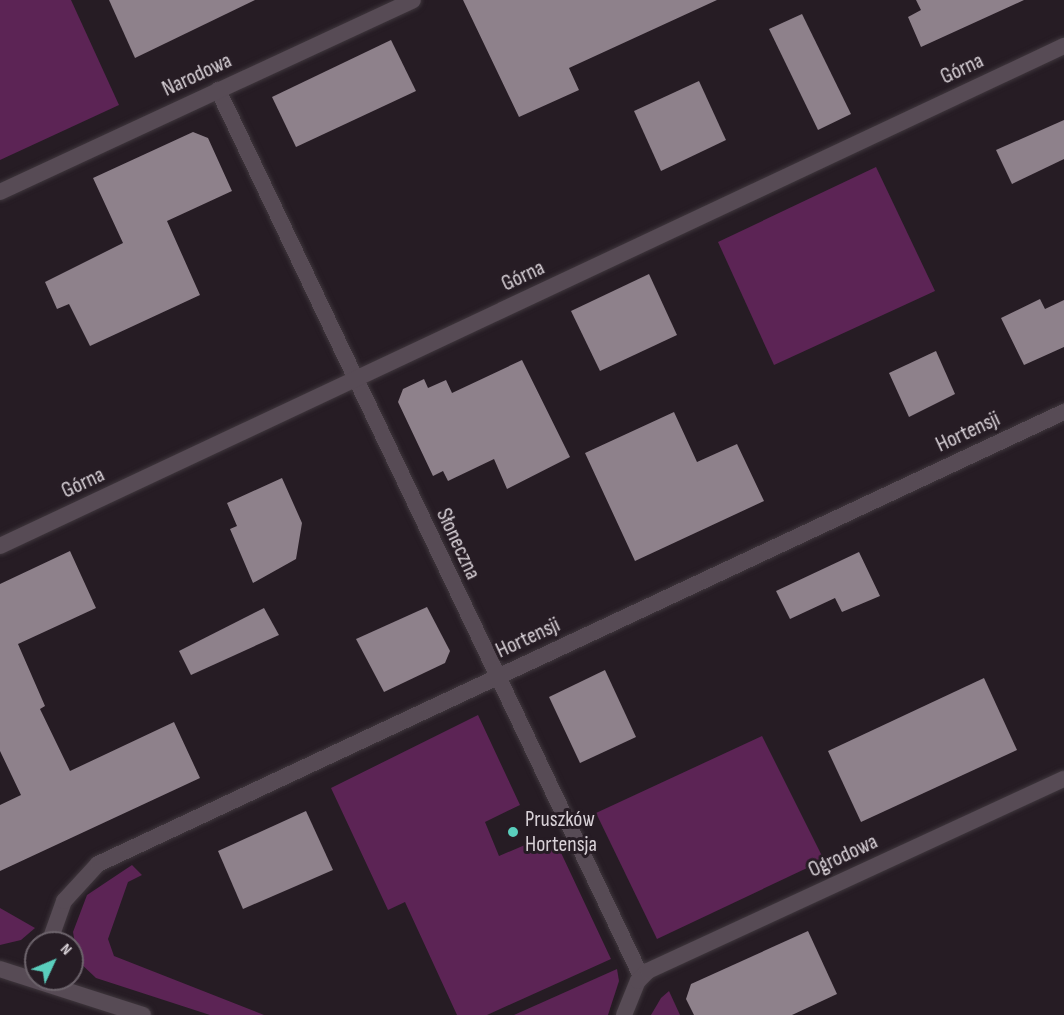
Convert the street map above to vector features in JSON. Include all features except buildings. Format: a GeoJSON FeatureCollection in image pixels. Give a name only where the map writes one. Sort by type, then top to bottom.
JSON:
{"type":"FeatureCollection","features":[{"type":"Feature","properties":{"kind":"street","name":"Narodowa"},"geometry":{"type":"LineString","coordinates":[[0,192],[413,0]]}},
{"type":"Feature","properties":{"kind":"street","name":"Górna"},"geometry":{"type":"LineString","coordinates":[[0,546],[1064,46]]}},
{"type":"Feature","properties":{"kind":"street","name":"Słoneczna"},"geometry":{"type":"LineString","coordinates":[[218,90],[496,678],[641,976]]}},
{"type":"Feature","properties":{"kind":"street","name":"Hortensji"},"geometry":{"type":"LineString","coordinates":[[53,931],[64,901],[98,864],[1064,412]]}},
{"type":"Feature","properties":{"kind":"street","name":"Ogrodowa"},"geometry":{"type":"LineString","coordinates":[[641,976],[1064,779]]}},
{"type":"Feature","properties":{"kind":"street"},"geometry":{"type":"LineString","coordinates":[[0,969],[24,976]]}},
{"type":"Feature","properties":{"kind":"street"},"geometry":{"type":"LineString","coordinates":[[624,1015],[641,976]]}},
{"type":"Feature","properties":{"kind":"street"},"geometry":{"type":"LineString","coordinates":[[70,991],[143,1015]]}},
{"type":"Feature","properties":{"kind":"shaded area"},"geometry":{"type":"Polygon","coordinates":[[[0,0],[71,0],[119,105],[0,160],[0,0]]]}},
{"type":"Feature","properties":{"kind":"shaded area"},"geometry":{"type":"Polygon","coordinates":[[[876,167],[935,291],[774,365],[718,242],[876,167]]]}},
{"type":"Feature","properties":{"kind":"shaded area"},"geometry":{"type":"Polygon","coordinates":[[[478,715],[520,805],[485,822],[499,856],[539,839],[555,840],[611,959],[487,1015],[457,1015],[405,902],[388,910],[331,788],[478,715]]]}},
{"type":"Feature","properties":{"kind":"shaded area"},"geometry":{"type":"Polygon","coordinates":[[[762,736],[824,860],[657,939],[596,813],[762,736]]]}},
{"type":"Feature","properties":{"kind":"shaded area"},"geometry":{"type":"Polygon","coordinates":[[[132,865],[142,875],[128,882],[108,939],[114,956],[264,1015],[210,1015],[96,978],[84,967],[84,931],[73,931],[87,895],[132,865]]]}},
{"type":"Feature","properties":{"kind":"shaded area"},"geometry":{"type":"Polygon","coordinates":[[[0,908],[35,928],[32,931],[24,931],[24,937],[21,940],[0,945],[0,908]]]}},
{"type":"Feature","properties":{"kind":"shaded area"},"geometry":{"type":"Polygon","coordinates":[[[617,969],[619,981],[608,1015],[514,1015],[617,969]]]}},
{"type":"Feature","properties":{"kind":"shaded area"},"geometry":{"type":"Polygon","coordinates":[[[669,991],[680,1015],[651,1015],[661,998],[669,991]]]}},
{"type":"Feature","properties":{"kind":"place","name":"Pruszków Hortensja"},"geometry":{"type":"Point","coordinates":[513,832]}}]}
